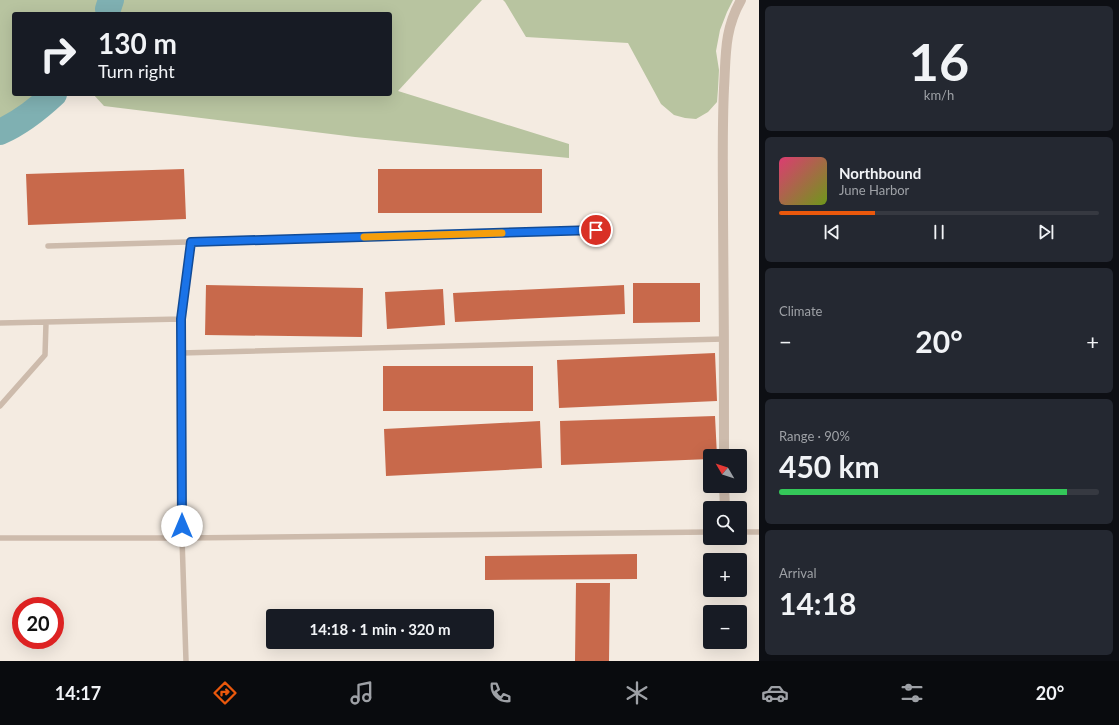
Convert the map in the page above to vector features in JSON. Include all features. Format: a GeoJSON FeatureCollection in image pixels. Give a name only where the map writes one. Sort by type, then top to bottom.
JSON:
{"type":"FeatureCollection","features":[{"type":"Feature","properties":{"kind":"street"},"geometry":{"type":"LineString","coordinates":[[724,449],[723,110],[726,48],[731,22],[741,0]]}},
{"type":"Feature","properties":{"kind":"lane"},"geometry":{"type":"LineString","coordinates":[[48,246],[596,230]]}},
{"type":"Feature","properties":{"kind":"lane"},"geometry":{"type":"LineString","coordinates":[[186,661],[182,538],[181,319],[191,242]]}},
{"type":"Feature","properties":{"kind":"lane"},"geometry":{"type":"LineString","coordinates":[[0,323],[181,319]]}},
{"type":"Feature","properties":{"kind":"lane"},"geometry":{"type":"LineString","coordinates":[[0,406],[45,355],[46,322]]}},
{"type":"Feature","properties":{"kind":"lane"},"geometry":{"type":"LineString","coordinates":[[181,353],[724,339]]}},
{"type":"Feature","properties":{"kind":"lane"},"geometry":{"type":"LineString","coordinates":[[0,538],[182,538],[703,532]]}},
{"type":"Feature","properties":{"kind":"lane"},"geometry":{"type":"LineString","coordinates":[[747,532],[759,532]]}},
{"type":"Feature","properties":{"kind":"green space"},"geometry":{"type":"Polygon","coordinates":[[[0,0],[482,0],[398,91],[569,144],[569,158],[355,137],[104,106],[95,96],[392,96],[392,12],[12,12],[12,96],[52,96],[28,115],[0,132],[0,0]]]}},
{"type":"Feature","properties":{"kind":"green space"},"geometry":{"type":"Polygon","coordinates":[[[503,0],[733,0],[720,30],[716,51],[719,70],[717,102],[708,112],[696,119],[674,115],[661,104],[628,43],[526,37],[503,0]]]}},
{"type":"Feature","properties":{"kind":"building"},"geometry":{"type":"Polygon","coordinates":[[[184,169],[186,219],[28,225],[26,174],[184,169]]]}},
{"type":"Feature","properties":{"kind":"building"},"geometry":{"type":"Polygon","coordinates":[[[378,169],[542,169],[542,213],[378,213],[378,169]]]}},
{"type":"Feature","properties":{"kind":"building"},"geometry":{"type":"Polygon","coordinates":[[[633,283],[700,283],[700,322],[633,323],[633,283]]]}},
{"type":"Feature","properties":{"kind":"building"},"geometry":{"type":"Polygon","coordinates":[[[206,285],[363,288],[362,337],[205,335],[206,285]]]}},
{"type":"Feature","properties":{"kind":"building"},"geometry":{"type":"Polygon","coordinates":[[[624,285],[625,314],[455,322],[453,293],[624,285]]]}},
{"type":"Feature","properties":{"kind":"building"},"geometry":{"type":"Polygon","coordinates":[[[443,289],[445,325],[387,329],[385,292],[443,289]]]}},
{"type":"Feature","properties":{"kind":"building"},"geometry":{"type":"Polygon","coordinates":[[[715,353],[717,401],[559,408],[557,360],[715,353]]]}},
{"type":"Feature","properties":{"kind":"building"},"geometry":{"type":"Polygon","coordinates":[[[383,366],[533,366],[533,411],[383,411],[383,366]]]}},
{"type":"Feature","properties":{"kind":"building"},"geometry":{"type":"Polygon","coordinates":[[[715,416],[717,449],[703,449],[703,459],[561,465],[560,421],[715,416]]]}},
{"type":"Feature","properties":{"kind":"building"},"geometry":{"type":"Polygon","coordinates":[[[540,421],[542,468],[386,476],[384,429],[540,421]]]}},
{"type":"Feature","properties":{"kind":"building"},"geometry":{"type":"Polygon","coordinates":[[[637,554],[637,579],[485,580],[485,556],[637,554]]]}},
{"type":"Feature","properties":{"kind":"building"},"geometry":{"type":"Polygon","coordinates":[[[576,583],[610,583],[609,661],[575,661],[576,583]]]}},
{"type":"Feature","properties":{"kind":"waterway"},"geometry":{"type":"LineString","coordinates":[[108,9],[111,0]]}},
{"type":"Feature","properties":{"kind":"waterway"},"geometry":{"type":"LineString","coordinates":[[0,132],[28,115],[52,96]]}},
{"type":"Feature","properties":{"kind":"slow traffic"},"geometry":{"type":"LineString","coordinates":[[364,237],[502,233]]}},
{"type":"Feature","properties":{"kind":"route"},"geometry":{"type":"LineString","coordinates":[[182,526],[181,319],[191,242],[596,230]]}}]}
